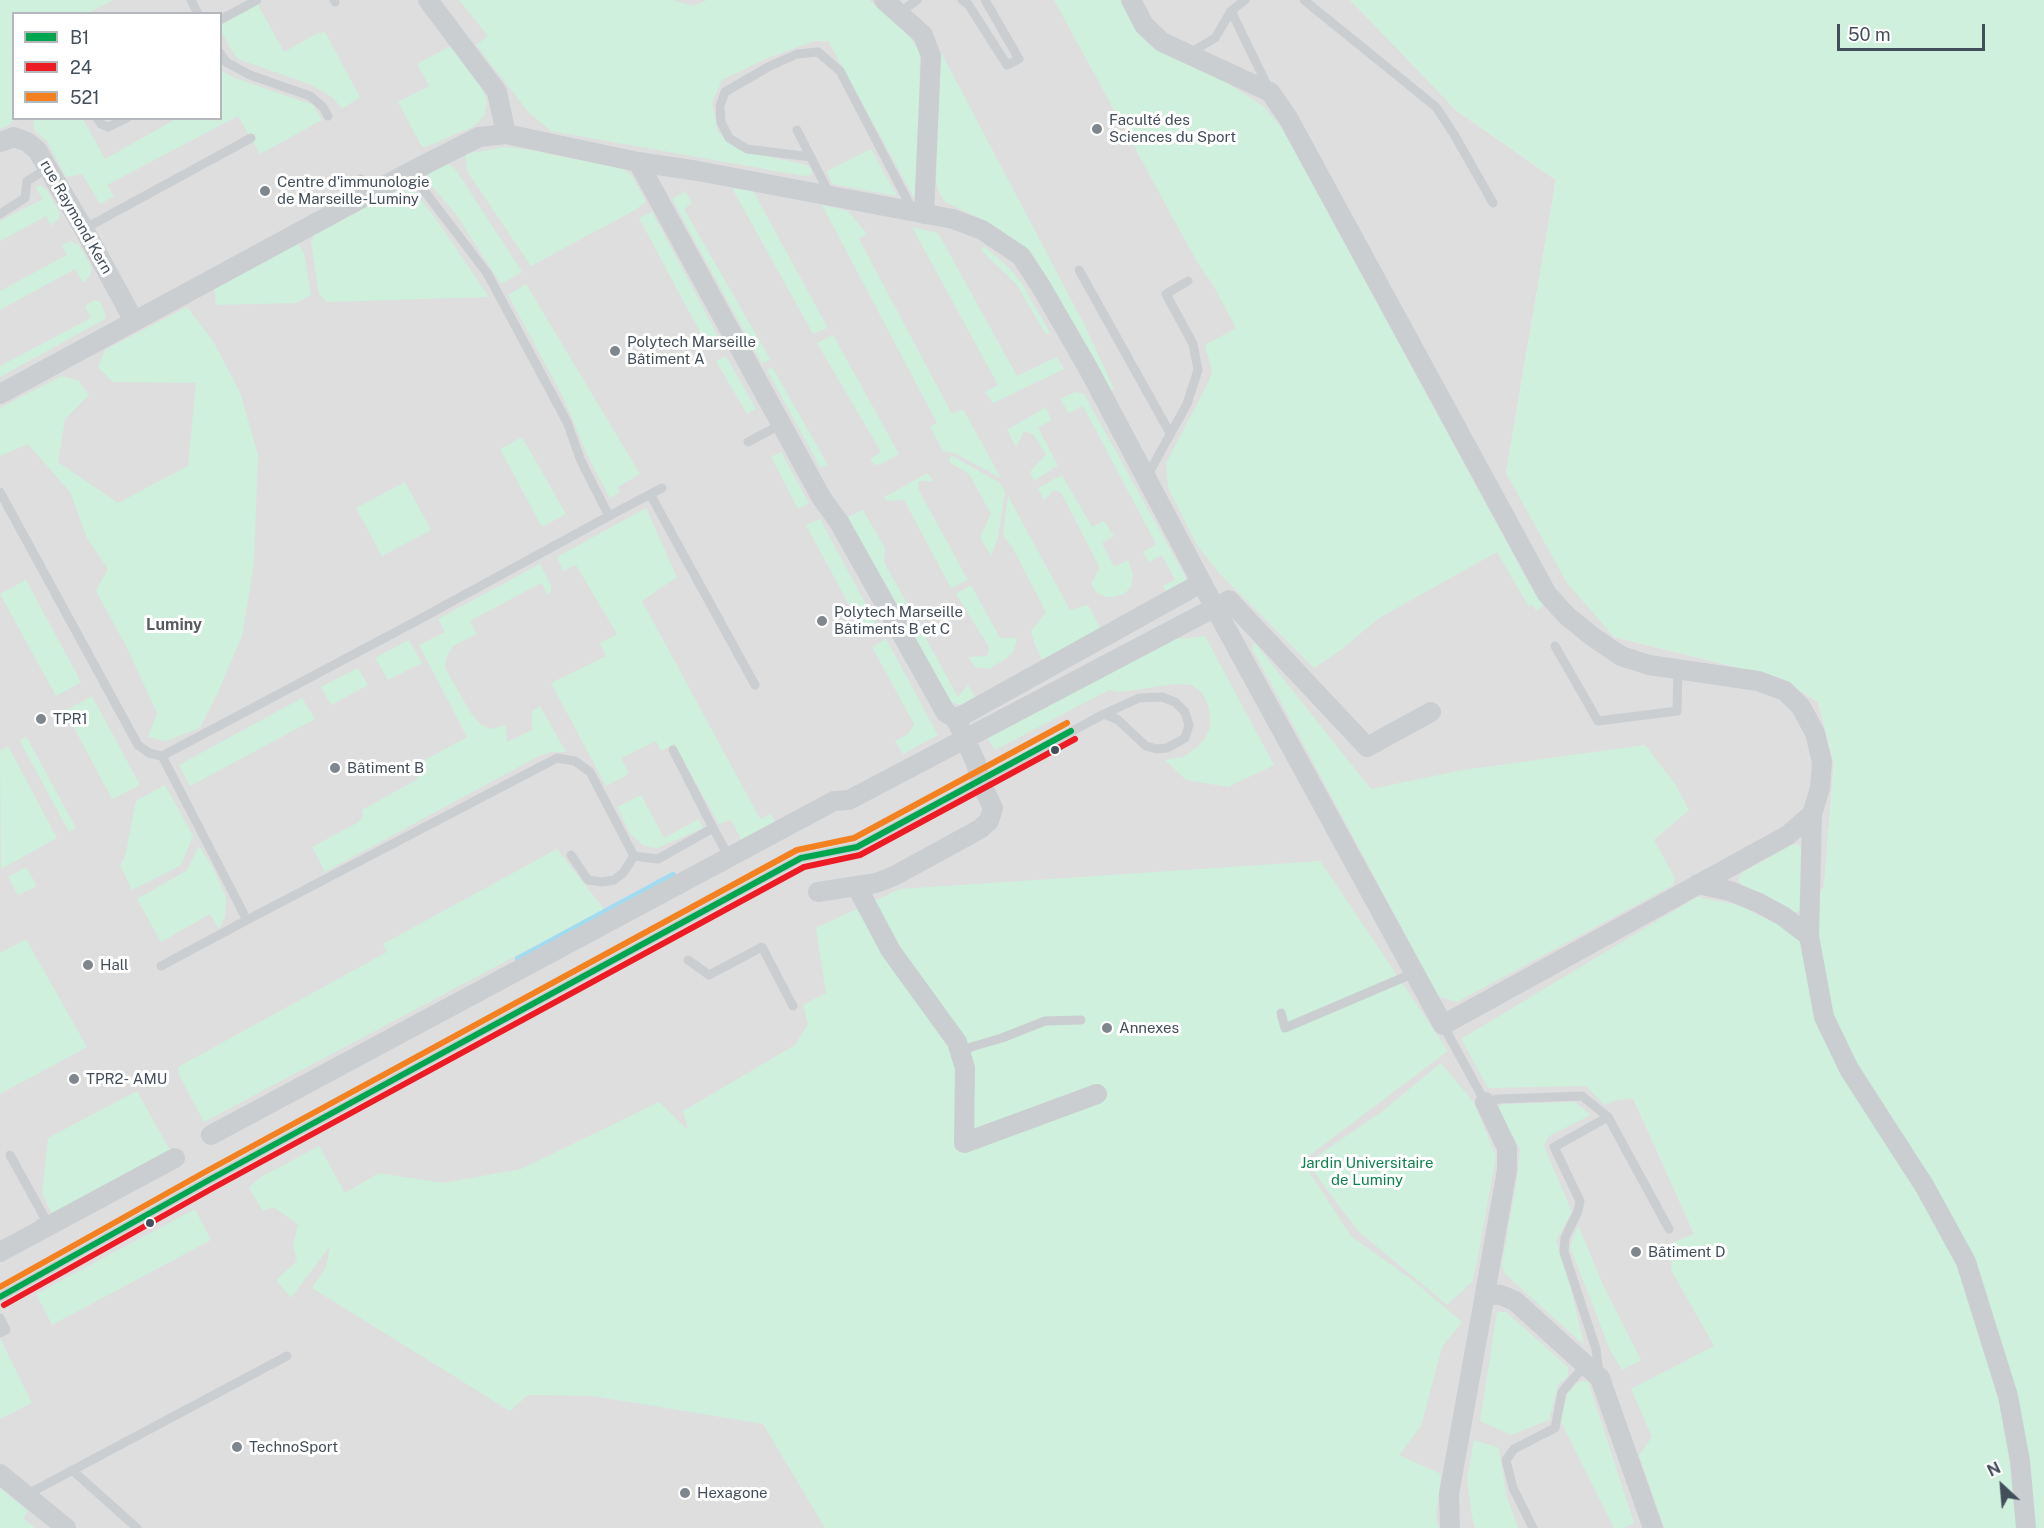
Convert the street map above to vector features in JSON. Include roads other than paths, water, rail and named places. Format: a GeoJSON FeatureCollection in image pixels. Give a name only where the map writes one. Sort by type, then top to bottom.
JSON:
{"type":"FeatureCollection","features":[{"type":"Feature","properties":{"kind":"street"},"geometry":{"type":"LineString","coordinates":[[428,0],[497,92],[506,134]]}},
{"type":"Feature","properties":{"kind":"street"},"geometry":{"type":"LineString","coordinates":[[1131,0],[1144,25],[1162,42],[1270,92],[1288,117],[1547,594],[1576,623],[1621,656],[1648,664],[1758,681],[1785,691],[1801,707],[1815,733],[1822,762],[1820,788],[1812,814],[1809,936],[1824,1017],[1849,1069],[1925,1187],[1966,1262],[2008,1396],[2020,1461],[2026,1528]]}},
{"type":"Feature","properties":{"kind":"street"},"geometry":{"type":"LineString","coordinates":[[891,7],[922,35],[931,56],[919,213]]}},
{"type":"Feature","properties":{"kind":"street"},"geometry":{"type":"LineString","coordinates":[[0,394],[134,321],[365,187],[410,172],[479,137],[506,134],[638,162],[698,171],[953,219],[982,230],[1021,256],[1040,285],[1088,368],[1214,606],[1443,1025],[1788,835],[1812,814]]}},
{"type":"Feature","properties":{"kind":"street","name":"rue Raymond Kern"},"geometry":{"type":"LineString","coordinates":[[0,142],[14,137],[27,142],[37,150],[49,167],[134,321]]}},
{"type":"Feature","properties":{"kind":"street"},"geometry":{"type":"LineString","coordinates":[[638,162],[821,497],[839,522],[946,713],[956,718],[993,808],[989,821],[980,829],[894,876],[876,883],[818,892]]}},
{"type":"Feature","properties":{"kind":"street"},"geometry":{"type":"LineString","coordinates":[[956,718],[1202,583]]}},
{"type":"Feature","properties":{"kind":"street"},"geometry":{"type":"LineString","coordinates":[[211,1135],[729,856],[834,801],[849,800],[1229,600],[1366,747],[1431,712]]}},
{"type":"Feature","properties":{"kind":"street"},"geometry":{"type":"LineString","coordinates":[[1698,884],[1730,891],[1759,903],[1783,916],[1809,936]]}},
{"type":"Feature","properties":{"kind":"street"},"geometry":{"type":"LineString","coordinates":[[857,887],[891,951],[957,1042],[965,1068],[964,1143],[1097,1094]]}},
{"type":"Feature","properties":{"kind":"street"},"geometry":{"type":"LineString","coordinates":[[1450,1528],[1449,1494],[1508,1170],[1507,1148],[1485,1102]]}},
{"type":"Feature","properties":{"kind":"street"},"geometry":{"type":"LineString","coordinates":[[0,1252],[175,1158]]}},
{"type":"Feature","properties":{"kind":"street"},"geometry":{"type":"LineString","coordinates":[[1485,1294],[1501,1295],[1515,1301],[1592,1372],[1653,1528]]}},
{"type":"Feature","properties":{"kind":"street"},"geometry":{"type":"LineString","coordinates":[[0,1474],[66,1528]]}},
{"type":"Feature","properties":{"kind":"lane"},"geometry":{"type":"LineString","coordinates":[[222,19],[257,0]]}},
{"type":"Feature","properties":{"kind":"lane"},"geometry":{"type":"LineString","coordinates":[[891,7],[917,0]]}},
{"type":"Feature","properties":{"kind":"lane"},"geometry":{"type":"LineString","coordinates":[[962,0],[968,4],[1007,65],[1019,59],[985,0]]}},
{"type":"Feature","properties":{"kind":"lane"},"geometry":{"type":"LineString","coordinates":[[1188,54],[1215,38],[1231,11],[1245,0]]}},
{"type":"Feature","properties":{"kind":"lane"},"geometry":{"type":"LineString","coordinates":[[1304,0],[1436,107],[1493,203]]}},
{"type":"Feature","properties":{"kind":"lane"},"geometry":{"type":"LineString","coordinates":[[1231,11],[1270,92]]}},
{"type":"Feature","properties":{"kind":"lane"},"geometry":{"type":"LineString","coordinates":[[811,158],[747,149],[729,138],[721,122],[720,106],[725,93],[768,67],[797,54],[818,52],[840,71],[919,213]]}},
{"type":"Feature","properties":{"kind":"lane"},"geometry":{"type":"LineString","coordinates":[[222,56],[226,62],[250,75],[309,96],[317,101],[328,116]]}},
{"type":"Feature","properties":{"kind":"lane"},"geometry":{"type":"LineString","coordinates":[[98,120],[108,128],[123,120]]}},
{"type":"Feature","properties":{"kind":"lane"},"geometry":{"type":"LineString","coordinates":[[797,130],[830,195]]}},
{"type":"Feature","properties":{"kind":"lane"},"geometry":{"type":"LineString","coordinates":[[84,229],[251,138]]}},
{"type":"Feature","properties":{"kind":"lane"},"geometry":{"type":"LineString","coordinates":[[0,214],[25,198],[27,181],[49,167]]}},
{"type":"Feature","properties":{"kind":"lane"},"geometry":{"type":"LineString","coordinates":[[410,172],[487,273],[567,422],[581,461],[609,516]]}},
{"type":"Feature","properties":{"kind":"lane"},"geometry":{"type":"LineString","coordinates":[[1079,270],[1170,433]]}},
{"type":"Feature","properties":{"kind":"lane"},"geometry":{"type":"LineString","coordinates":[[1146,478],[1187,404],[1198,370],[1193,344],[1166,294],[1188,281]]}},
{"type":"Feature","properties":{"kind":"lane"},"geometry":{"type":"LineString","coordinates":[[748,442],[780,425]]}},
{"type":"Feature","properties":{"kind":"lane"},"geometry":{"type":"LineString","coordinates":[[0,492],[138,745],[149,753],[162,756],[662,488]]}},
{"type":"Feature","properties":{"kind":"lane"},"geometry":{"type":"LineString","coordinates":[[650,494],[754,684]]}},
{"type":"Feature","properties":{"kind":"lane"},"geometry":{"type":"LineString","coordinates":[[1555,646],[1598,721],[1677,711],[1678,668]]}},
{"type":"Feature","properties":{"kind":"lane"},"geometry":{"type":"LineString","coordinates":[[0,1297],[219,1174],[801,858],[857,847],[1104,714],[1139,698],[1162,697],[1175,702],[1185,712],[1189,725],[1185,738],[1167,748],[1156,749],[1146,746],[1118,720],[1104,714]]}},
{"type":"Feature","properties":{"kind":"lane"},"geometry":{"type":"LineString","coordinates":[[674,750],[729,856]]}},
{"type":"Feature","properties":{"kind":"lane"},"geometry":{"type":"LineString","coordinates":[[162,756],[247,920]]}},
{"type":"Feature","properties":{"kind":"lane"},"geometry":{"type":"LineString","coordinates":[[161,966],[557,758],[575,761],[590,772],[634,856]]}},
{"type":"Feature","properties":{"kind":"lane"},"geometry":{"type":"LineString","coordinates":[[634,856],[658,859],[713,828]]}},
{"type":"Feature","properties":{"kind":"lane"},"geometry":{"type":"LineString","coordinates":[[571,855],[588,880],[602,882],[614,880],[623,873],[634,856]]}},
{"type":"Feature","properties":{"kind":"lane"},"geometry":{"type":"LineString","coordinates":[[688,960],[709,975],[762,947],[793,1006]]}},
{"type":"Feature","properties":{"kind":"lane"},"geometry":{"type":"LineString","coordinates":[[1281,1013],[1285,1028],[1414,973]]}},
{"type":"Feature","properties":{"kind":"lane"},"geometry":{"type":"LineString","coordinates":[[961,1055],[972,1047],[1045,1021],[1081,1020]]}},
{"type":"Feature","properties":{"kind":"lane"},"geometry":{"type":"LineString","coordinates":[[1443,1025],[1485,1102],[1499,1099],[1582,1096],[1608,1117],[1669,1229]]}},
{"type":"Feature","properties":{"kind":"lane"},"geometry":{"type":"LineString","coordinates":[[1533,1528],[1514,1488],[1506,1460],[1514,1449],[1555,1428],[1562,1392],[1592,1372],[1596,1348],[1564,1252],[1565,1238],[1578,1211],[1580,1201],[1554,1147],[1608,1117]]}},
{"type":"Feature","properties":{"kind":"lane"},"geometry":{"type":"LineString","coordinates":[[0,1244],[46,1220],[10,1155]]}},
{"type":"Feature","properties":{"kind":"lane"},"geometry":{"type":"LineString","coordinates":[[0,1318],[6,1330],[0,1333]]}},
{"type":"Feature","properties":{"kind":"lane"},"geometry":{"type":"LineString","coordinates":[[26,1495],[287,1356]]}},
{"type":"Feature","properties":{"kind":"lane"},"geometry":{"type":"LineString","coordinates":[[72,1470],[137,1528]]}},
{"type":"Feature","properties":{"kind":"waterway"},"geometry":{"type":"LineString","coordinates":[[518,959],[673,875]]}},
{"type":"Feature","properties":{"kind":"place","name":"Faculté des Sciences du Sport"},"geometry":{"type":"Point","coordinates":[1097,129]}},
{"type":"Feature","properties":{"kind":"place","name":"Centre d'immunologie de Marseille-Luminy"},"geometry":{"type":"Point","coordinates":[265,191]}},
{"type":"Feature","properties":{"kind":"place","name":"Polytech Marseille Bâtiment A"},"geometry":{"type":"Point","coordinates":[615,351]}},
{"type":"Feature","properties":{"kind":"place","name":"Polytech Marseille Bâtiments B et C"},"geometry":{"type":"Point","coordinates":[822,621]}},
{"type":"Feature","properties":{"kind":"place","name":"TPR1"},"geometry":{"type":"Point","coordinates":[41,719]}},
{"type":"Feature","properties":{"kind":"place","name":"Bâtiment B"},"geometry":{"type":"Point","coordinates":[335,768]}},
{"type":"Feature","properties":{"kind":"place","name":"Hall"},"geometry":{"type":"Point","coordinates":[88,965]}},
{"type":"Feature","properties":{"kind":"place","name":"Annexes"},"geometry":{"type":"Point","coordinates":[1107,1028]}},
{"type":"Feature","properties":{"kind":"place","name":"TPR2- AMU"},"geometry":{"type":"Point","coordinates":[74,1079]}},
{"type":"Feature","properties":{"kind":"place","name":"Bâtiment D"},"geometry":{"type":"Point","coordinates":[1636,1252]}},
{"type":"Feature","properties":{"kind":"place","name":"TechnoSport"},"geometry":{"type":"Point","coordinates":[237,1447]}},
{"type":"Feature","properties":{"kind":"place","name":"Hexagone"},"geometry":{"type":"Point","coordinates":[685,1493]}},
{"type":"Feature","properties":{"kind":"district","name":"Luminy"},"geometry":{"type":"Point","coordinates":[174,625]}},
{"type":"Feature","properties":{"kind":"park label","name":"Jardin Universitaire de Luminy"},"geometry":{"type":"Point","coordinates":[1367,1172]}}]}
